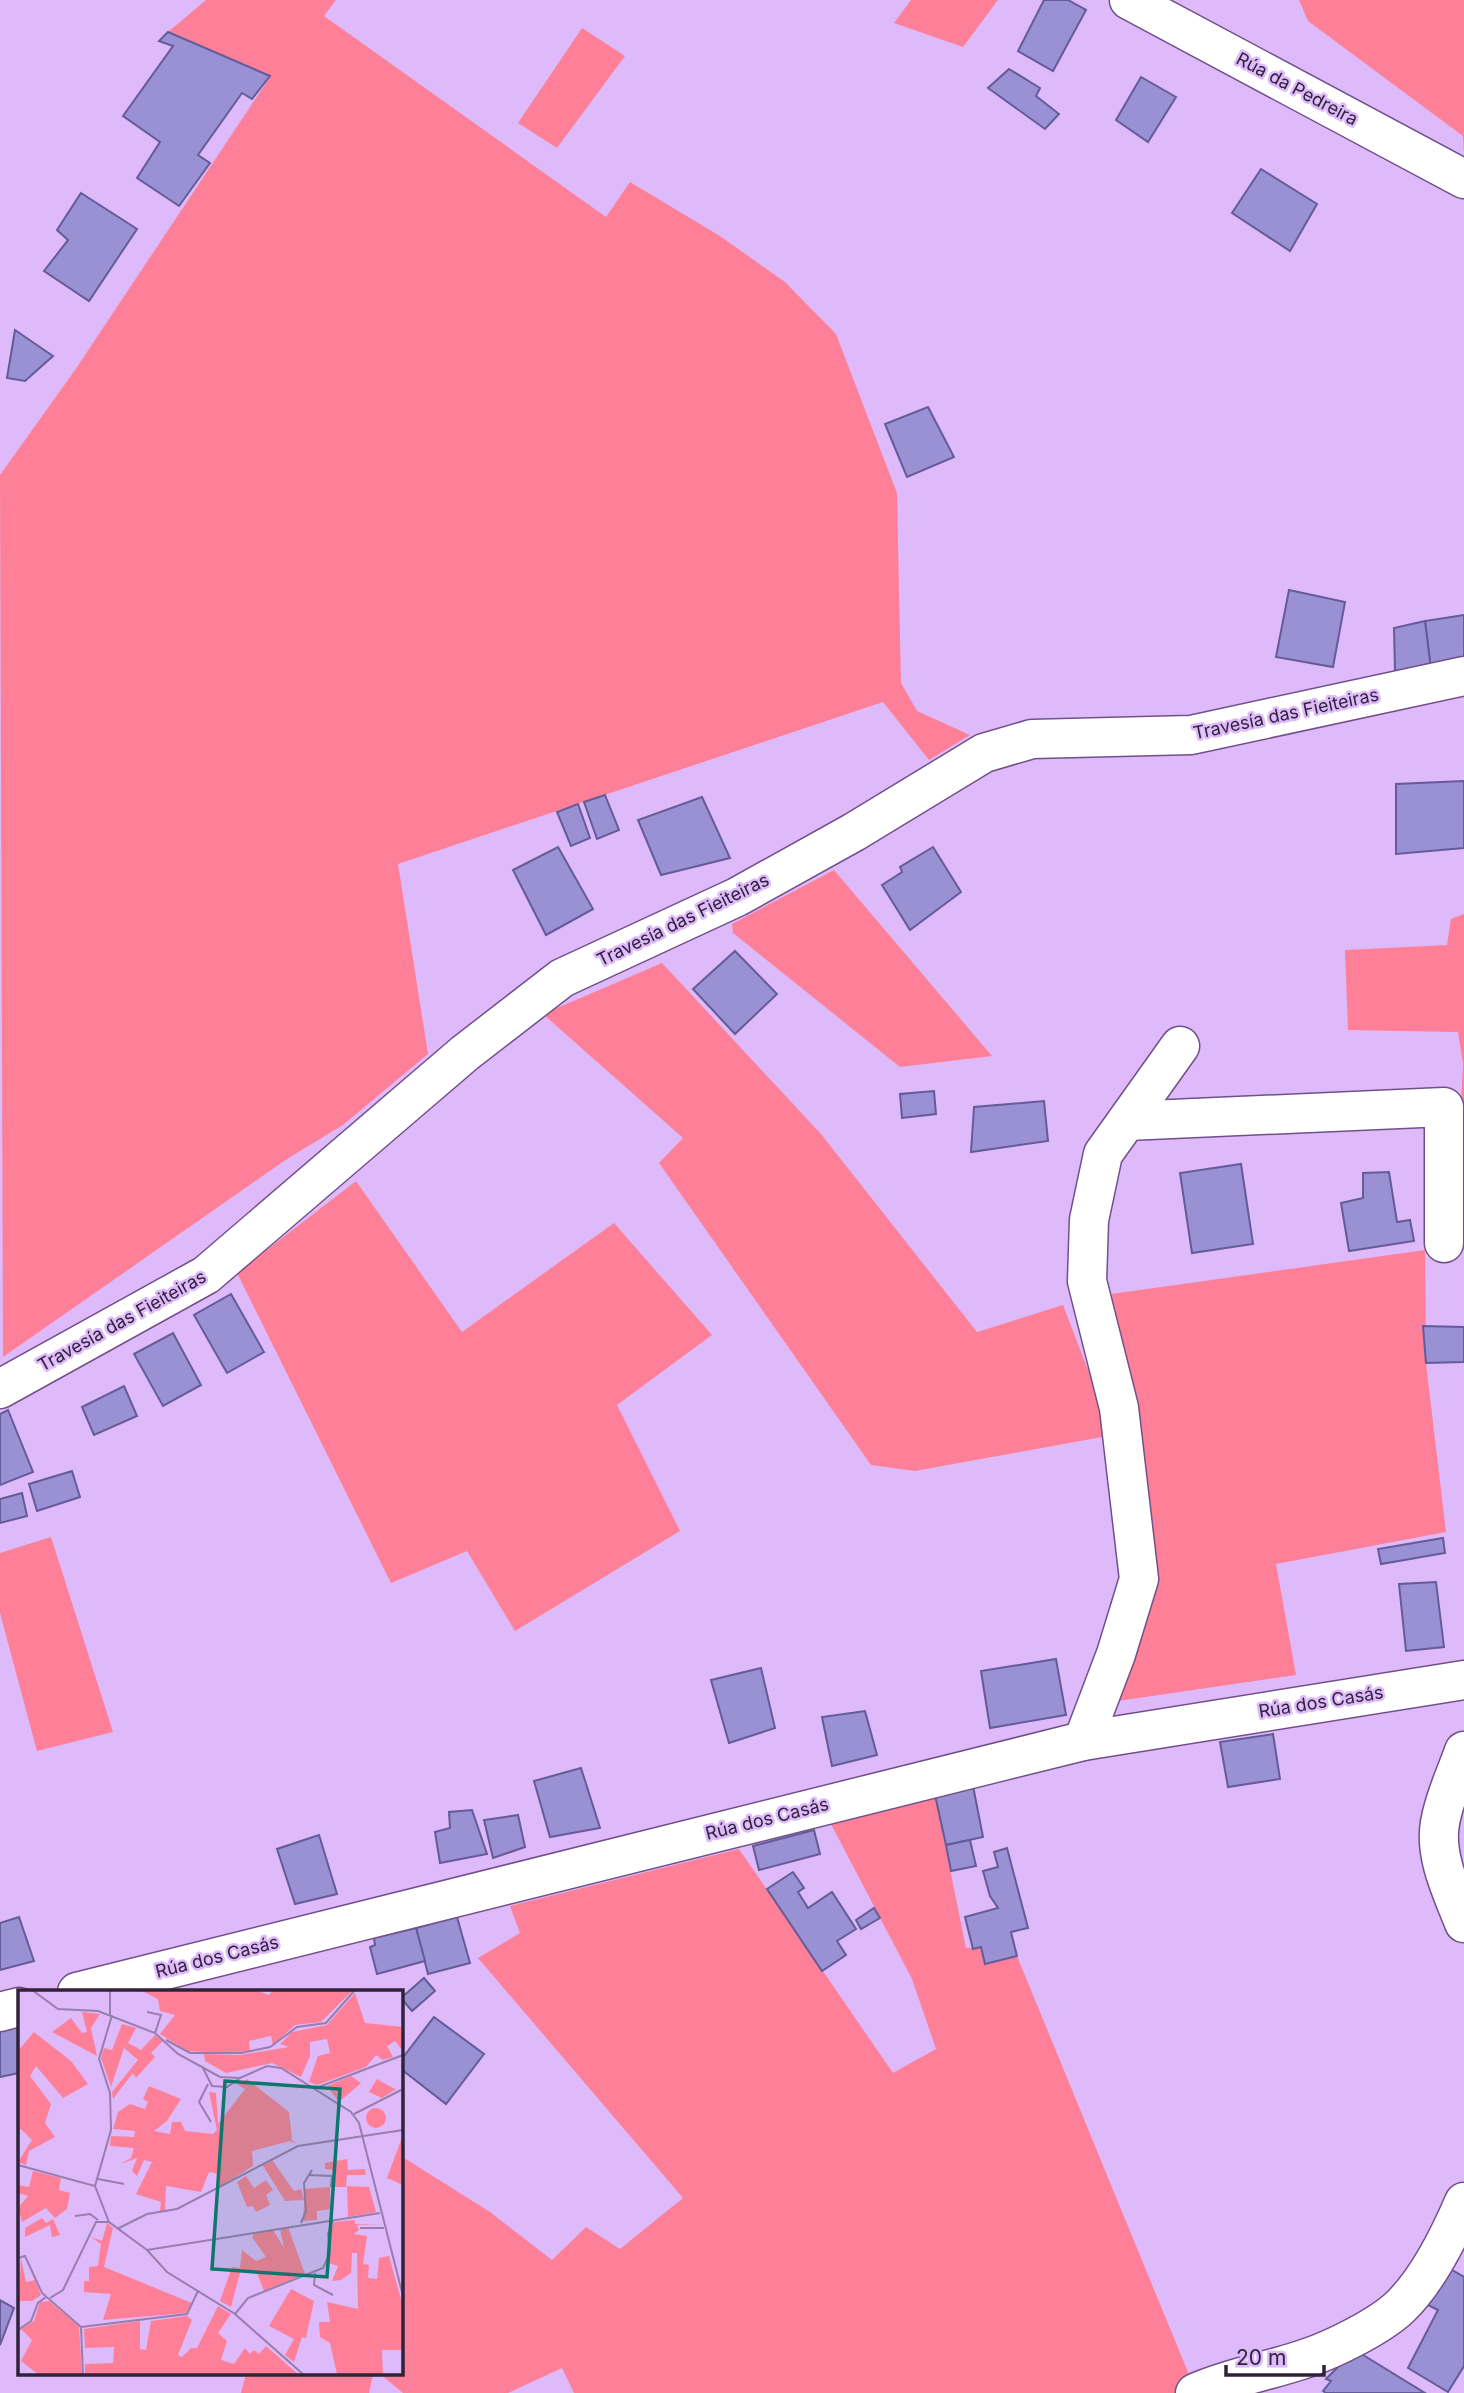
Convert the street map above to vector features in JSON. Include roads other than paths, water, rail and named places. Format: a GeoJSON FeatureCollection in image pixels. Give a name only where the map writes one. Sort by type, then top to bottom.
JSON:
{"type":"FeatureCollection","features":[{"type":"Feature","properties":{"kind":"street","name":"Rúa da Pedreira"},"geometry":{"type":"LineString","coordinates":[[1147,3],[1464,179]]}},
{"type":"Feature","properties":{"kind":"street","name":"Travesía das Fieiteiras"},"geometry":{"type":"LineString","coordinates":[[0,1389],[206,1275],[465,1053],[562,978],[737,897],[854,832],[984,753],[1032,739],[1191,734],[1464,676]]}},
{"type":"Feature","properties":{"kind":"street"},"geometry":{"type":"LineString","coordinates":[[1083,1741],[1116,1654],[1139,1579],[1119,1408],[1087,1281],[1089,1220],[1103,1154],[1180,1046]]}},
{"type":"Feature","properties":{"kind":"street"},"geometry":{"type":"LineString","coordinates":[[1127,1121],[1444,1107],[1444,1243]]}},
{"type":"Feature","properties":{"kind":"street","name":"Rúa dos Casás"},"geometry":{"type":"LineString","coordinates":[[85,1990],[1083,1741],[1464,1680]]}},
{"type":"Feature","properties":{"kind":"street"},"geometry":{"type":"LineString","coordinates":[[1464,1751],[1439,1824],[1439,1844],[1445,1871],[1464,1923]]}},
{"type":"Feature","properties":{"kind":"street"},"geometry":{"type":"LineString","coordinates":[[0,2012],[18,2007]]}},
{"type":"Feature","properties":{"kind":"street"},"geometry":{"type":"LineString","coordinates":[[1195,2393],[1250,2373],[1308,2358],[1360,2333],[1398,2309],[1418,2288],[1464,2202]]}}]}
